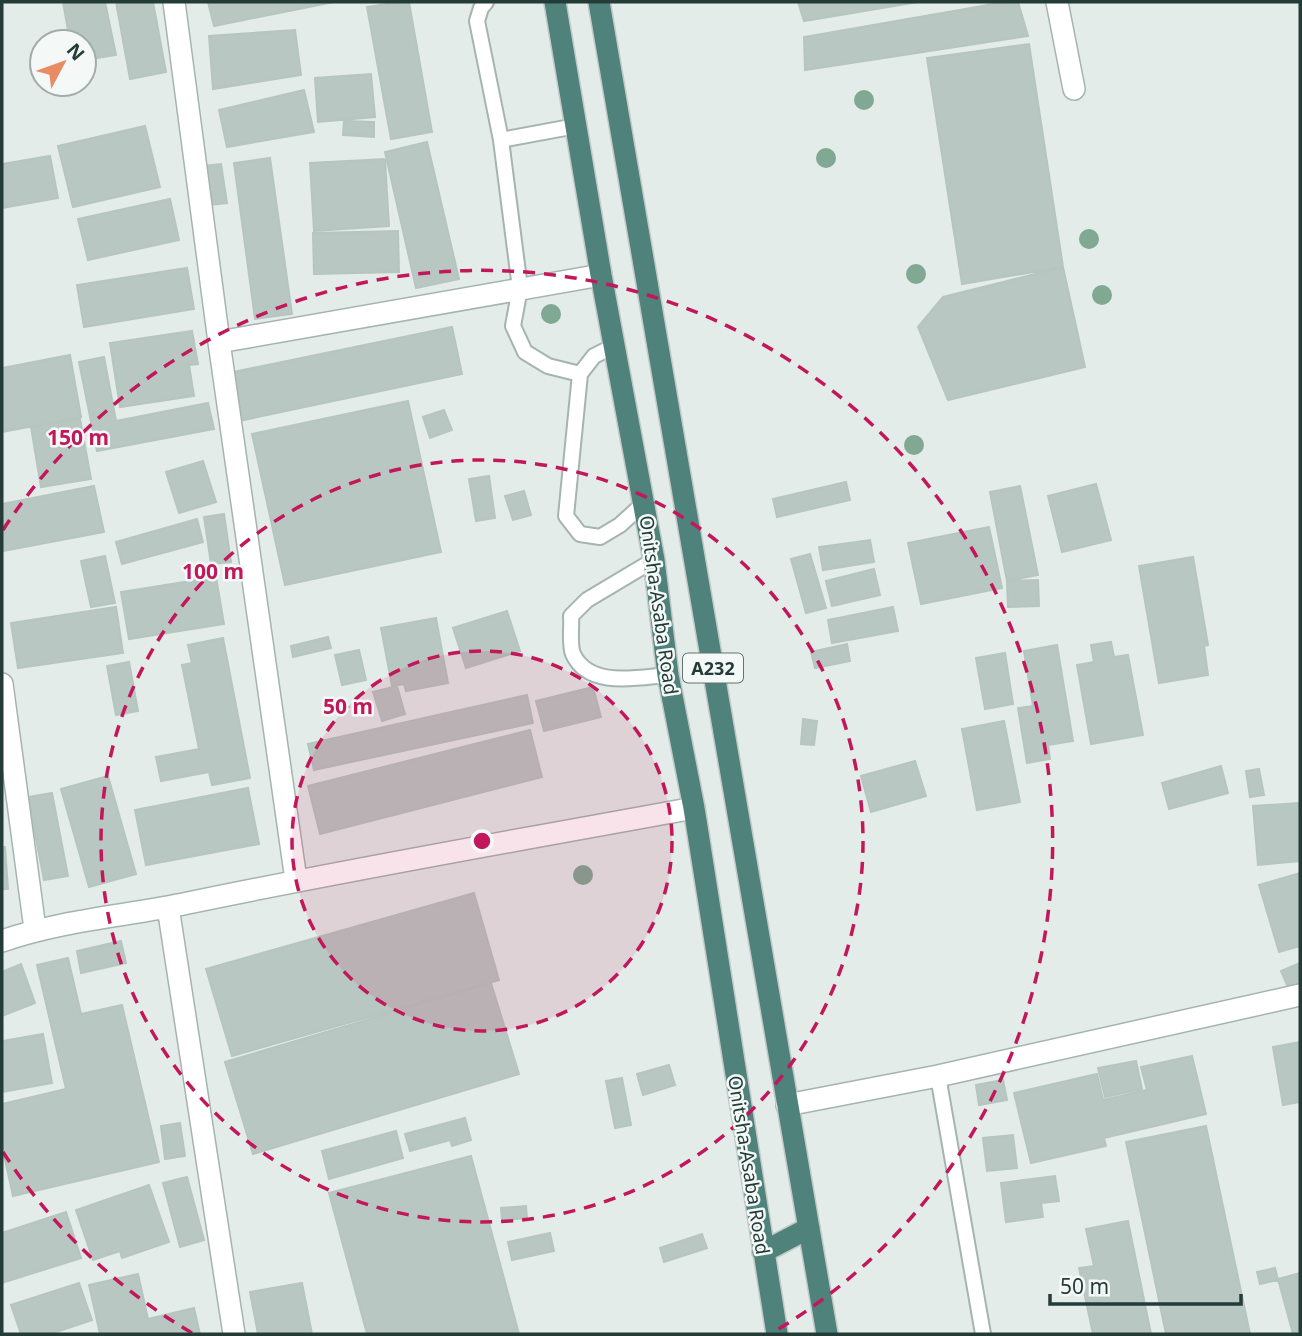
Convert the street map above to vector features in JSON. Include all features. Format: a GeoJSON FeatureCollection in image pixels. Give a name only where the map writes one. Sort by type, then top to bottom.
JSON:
{"type":"FeatureCollection","features":[{"type":"Feature","properties":{"kind":"highway","name":"Onitsha-Asaba Road"},"geometry":{"type":"LineString","coordinates":[[555,2],[601,275],[654,560],[668,675],[694,808],[777,1334]]}},
{"type":"Feature","properties":{"kind":"highway","name":"A232"},"geometry":{"type":"LineString","coordinates":[[599,2],[827,1334]]}},
{"type":"Feature","properties":{"kind":"highway"},"geometry":{"type":"LineString","coordinates":[[763,1252],[808,1228]]}},
{"type":"Feature","properties":{"kind":"street"},"geometry":{"type":"LineString","coordinates":[[174,2],[219,342],[296,880]]}},
{"type":"Feature","properties":{"kind":"street"},"geometry":{"type":"LineString","coordinates":[[1057,2],[1074,89]]}},
{"type":"Feature","properties":{"kind":"street"},"geometry":{"type":"LineString","coordinates":[[219,342],[601,275]]}},
{"type":"Feature","properties":{"kind":"street"},"geometry":{"type":"LineString","coordinates":[[2,684],[36,929]]}},
{"type":"Feature","properties":{"kind":"street"},"geometry":{"type":"LineString","coordinates":[[2,941],[36,929],[168,907],[296,880],[694,808]]}},
{"type":"Feature","properties":{"kind":"street"},"geometry":{"type":"LineString","coordinates":[[168,907],[234,1334]]}},
{"type":"Feature","properties":{"kind":"street"},"geometry":{"type":"LineString","coordinates":[[787,1105],[938,1076],[1300,995]]}},
{"type":"Feature","properties":{"kind":"lane"},"geometry":{"type":"LineString","coordinates":[[486,2],[477,20],[500,140],[520,288],[513,326],[525,352],[548,366],[580,374]]}},
{"type":"Feature","properties":{"kind":"lane"},"geometry":{"type":"LineString","coordinates":[[500,140],[576,126]]}},
{"type":"Feature","properties":{"kind":"lane"},"geometry":{"type":"LineString","coordinates":[[614,346],[594,356],[580,374],[566,516],[580,534],[600,537],[620,525],[644,503]]}},
{"type":"Feature","properties":{"kind":"lane"},"geometry":{"type":"LineString","coordinates":[[654,560],[587,600],[571,616],[573,653],[586,670],[614,679],[668,675]]}},
{"type":"Feature","properties":{"kind":"lane"},"geometry":{"type":"LineString","coordinates":[[938,1076],[983,1334]]}},
{"type":"Feature","properties":{"kind":"building"},"geometry":{"type":"Polygon","coordinates":[[[63,2],[105,2],[116,55],[98,58],[98,28],[68,28],[63,2]]]}},
{"type":"Feature","properties":{"kind":"building"},"geometry":{"type":"Polygon","coordinates":[[[116,2],[153,2],[166,72],[130,79],[116,2]]]}},
{"type":"Feature","properties":{"kind":"building"},"geometry":{"type":"Polygon","coordinates":[[[208,2],[334,2],[214,26],[208,2]]]}},
{"type":"Feature","properties":{"kind":"building"},"geometry":{"type":"Polygon","coordinates":[[[409,2],[432,132],[391,139],[367,7],[409,2]]]}},
{"type":"Feature","properties":{"kind":"building"},"geometry":{"type":"Polygon","coordinates":[[[798,2],[918,2],[804,21],[798,2]]]}},
{"type":"Feature","properties":{"kind":"building"},"geometry":{"type":"Polygon","coordinates":[[[1018,2],[1028,36],[805,70],[804,37],[1018,2]]]}},
{"type":"Feature","properties":{"kind":"building"},"geometry":{"type":"Polygon","coordinates":[[[295,30],[301,75],[213,89],[209,36],[295,30]]]}},
{"type":"Feature","properties":{"kind":"building"},"geometry":{"type":"Polygon","coordinates":[[[1029,44],[1063,267],[962,284],[927,58],[1029,44]]]}},
{"type":"Feature","properties":{"kind":"building"},"geometry":{"type":"Polygon","coordinates":[[[371,74],[375,117],[318,122],[315,78],[371,74]]]}},
{"type":"Feature","properties":{"kind":"building"},"geometry":{"type":"Polygon","coordinates":[[[304,90],[314,132],[227,147],[219,110],[304,90]]]}},
{"type":"Feature","properties":{"kind":"building"},"geometry":{"type":"Polygon","coordinates":[[[344,121],[374,122],[374,137],[343,135],[344,121]]]}},
{"type":"Feature","properties":{"kind":"building"},"geometry":{"type":"Polygon","coordinates":[[[145,126],[160,187],[73,207],[58,146],[145,126]]]}},
{"type":"Feature","properties":{"kind":"building"},"geometry":{"type":"Polygon","coordinates":[[[427,142],[459,279],[416,288],[385,152],[427,142]]]}},
{"type":"Feature","properties":{"kind":"building"},"geometry":{"type":"Polygon","coordinates":[[[50,156],[58,198],[2,208],[2,164],[50,156]]]}},
{"type":"Feature","properties":{"kind":"building"},"geometry":{"type":"Polygon","coordinates":[[[270,158],[292,314],[255,319],[234,163],[270,158]]]}},
{"type":"Feature","properties":{"kind":"building"},"geometry":{"type":"Polygon","coordinates":[[[385,159],[389,226],[314,231],[310,163],[385,159]]]}},
{"type":"Feature","properties":{"kind":"building"},"geometry":{"type":"Polygon","coordinates":[[[221,164],[227,203],[209,205],[204,166],[221,164]]]}},
{"type":"Feature","properties":{"kind":"building"},"geometry":{"type":"Polygon","coordinates":[[[170,199],[179,240],[88,260],[78,219],[170,199]]]}},
{"type":"Feature","properties":{"kind":"building"},"geometry":{"type":"Polygon","coordinates":[[[398,231],[399,272],[314,274],[313,233],[398,231]]]}},
{"type":"Feature","properties":{"kind":"building"},"geometry":{"type":"Polygon","coordinates":[[[1063,267],[1085,367],[948,400],[918,327],[943,297],[1063,267]]]}},
{"type":"Feature","properties":{"kind":"building"},"geometry":{"type":"Polygon","coordinates":[[[187,268],[194,309],[84,327],[77,285],[187,268]]]}},
{"type":"Feature","properties":{"kind":"building"},"geometry":{"type":"Polygon","coordinates":[[[452,327],[462,374],[239,421],[228,373],[452,327]]]}},
{"type":"Feature","properties":{"kind":"building"},"geometry":{"type":"Polygon","coordinates":[[[192,331],[198,364],[189,365],[194,396],[120,407],[110,343],[192,331]]]}},
{"type":"Feature","properties":{"kind":"building"},"geometry":{"type":"Polygon","coordinates":[[[70,355],[81,417],[2,432],[2,368],[70,355]]]}},
{"type":"Feature","properties":{"kind":"building"},"geometry":{"type":"Polygon","coordinates":[[[104,357],[116,421],[208,403],[214,429],[97,451],[79,362],[104,357]]]}},
{"type":"Feature","properties":{"kind":"building"},"geometry":{"type":"Polygon","coordinates":[[[408,401],[441,552],[285,585],[252,434],[408,401]]]}},
{"type":"Feature","properties":{"kind":"building"},"geometry":{"type":"Polygon","coordinates":[[[444,410],[452,430],[430,438],[423,417],[444,410]]]}},
{"type":"Feature","properties":{"kind":"building"},"geometry":{"type":"Polygon","coordinates":[[[80,419],[91,479],[41,487],[31,427],[80,419]]]}},
{"type":"Feature","properties":{"kind":"building"},"geometry":{"type":"Polygon","coordinates":[[[203,461],[216,502],[179,513],[166,472],[203,461]]]}},
{"type":"Feature","properties":{"kind":"building"},"geometry":{"type":"Polygon","coordinates":[[[489,476],[495,518],[476,521],[469,479],[489,476]]]}},
{"type":"Feature","properties":{"kind":"building"},"geometry":{"type":"Polygon","coordinates":[[[846,482],[850,500],[777,517],[773,499],[846,482]]]}},
{"type":"Feature","properties":{"kind":"building"},"geometry":{"type":"Polygon","coordinates":[[[1096,484],[1111,540],[1062,552],[1048,496],[1096,484]]]}},
{"type":"Feature","properties":{"kind":"building"},"geometry":{"type":"Polygon","coordinates":[[[94,486],[104,532],[3,551],[2,504],[94,486]]]}},
{"type":"Feature","properties":{"kind":"building"},"geometry":{"type":"Polygon","coordinates":[[[1020,486],[1038,575],[1007,581],[990,492],[1020,486]]]}},
{"type":"Feature","properties":{"kind":"building"},"geometry":{"type":"Polygon","coordinates":[[[524,491],[531,515],[513,520],[505,496],[524,491]]]}},
{"type":"Feature","properties":{"kind":"building"},"geometry":{"type":"Polygon","coordinates":[[[224,514],[231,562],[211,564],[204,517],[224,514]]]}},
{"type":"Feature","properties":{"kind":"building"},"geometry":{"type":"Polygon","coordinates":[[[197,519],[203,542],[122,564],[116,542],[197,519]]]}},
{"type":"Feature","properties":{"kind":"building"},"geometry":{"type":"Polygon","coordinates":[[[989,527],[1002,588],[921,604],[908,543],[989,527]]]}},
{"type":"Feature","properties":{"kind":"building"},"geometry":{"type":"Polygon","coordinates":[[[870,540],[874,562],[823,570],[819,547],[870,540]]]}},
{"type":"Feature","properties":{"kind":"building"},"geometry":{"type":"Polygon","coordinates":[[[810,554],[826,608],[806,613],[791,559],[810,554]]]}},
{"type":"Feature","properties":{"kind":"building"},"geometry":{"type":"Polygon","coordinates":[[[105,556],[115,603],[91,607],[81,561],[105,556]]]}},
{"type":"Feature","properties":{"kind":"building"},"geometry":{"type":"Polygon","coordinates":[[[1193,557],[1208,645],[1204,646],[1208,675],[1159,683],[1139,566],[1193,557]]]}},
{"type":"Feature","properties":{"kind":"building"},"geometry":{"type":"Polygon","coordinates":[[[874,569],[880,595],[832,606],[826,581],[874,569]]]}},
{"type":"Feature","properties":{"kind":"building"},"geometry":{"type":"Polygon","coordinates":[[[216,577],[224,624],[129,639],[121,592],[216,577]]]}},
{"type":"Feature","properties":{"kind":"building"},"geometry":{"type":"Polygon","coordinates":[[[1038,580],[1039,606],[1008,607],[1007,581],[1038,580]]]}},
{"type":"Feature","properties":{"kind":"building"},"geometry":{"type":"Polygon","coordinates":[[[116,607],[123,653],[18,668],[11,623],[116,607]]]}},
{"type":"Feature","properties":{"kind":"building"},"geometry":{"type":"Polygon","coordinates":[[[893,607],[898,631],[832,643],[828,620],[893,607]]]}},
{"type":"Feature","properties":{"kind":"building"},"geometry":{"type":"Polygon","coordinates":[[[507,611],[520,651],[466,668],[453,628],[507,611]]]}},
{"type":"Feature","properties":{"kind":"building"},"geometry":{"type":"Polygon","coordinates":[[[436,618],[448,683],[406,691],[404,684],[392,686],[381,628],[436,618]]]}},
{"type":"Feature","properties":{"kind":"building"},"geometry":{"type":"Polygon","coordinates":[[[328,637],[331,648],[293,657],[291,646],[328,637]]]}},
{"type":"Feature","properties":{"kind":"building"},"geometry":{"type":"Polygon","coordinates":[[[223,638],[250,778],[212,785],[209,772],[161,781],[156,757],[199,749],[182,665],[192,663],[188,645],[223,638]]]}},
{"type":"Feature","properties":{"kind":"building"},"geometry":{"type":"Polygon","coordinates":[[[1111,642],[1114,657],[1128,655],[1143,735],[1091,744],[1077,665],[1094,662],[1091,645],[1111,642]]]}},
{"type":"Feature","properties":{"kind":"building"},"geometry":{"type":"Polygon","coordinates":[[[847,644],[850,661],[815,668],[811,652],[847,644]]]}},
{"type":"Feature","properties":{"kind":"building"},"geometry":{"type":"Polygon","coordinates":[[[1057,645],[1073,741],[1048,745],[1050,759],[1027,763],[1018,708],[1033,706],[1024,651],[1057,645]]]}},
{"type":"Feature","properties":{"kind":"building"},"geometry":{"type":"Polygon","coordinates":[[[359,650],[366,680],[342,685],[335,655],[359,650]]]}},
{"type":"Feature","properties":{"kind":"building"},"geometry":{"type":"Polygon","coordinates":[[[1005,653],[1013,704],[985,709],[976,658],[1005,653]]]}},
{"type":"Feature","properties":{"kind":"building"},"geometry":{"type":"Polygon","coordinates":[[[129,662],[138,711],[116,715],[107,666],[129,662]]]}},
{"type":"Feature","properties":{"kind":"building"},"geometry":{"type":"Polygon","coordinates":[[[397,686],[405,714],[382,721],[373,692],[397,686]]]}},
{"type":"Feature","properties":{"kind":"building"},"geometry":{"type":"Polygon","coordinates":[[[593,687],[601,717],[544,731],[536,701],[593,687]]]}},
{"type":"Feature","properties":{"kind":"building"},"geometry":{"type":"Polygon","coordinates":[[[527,695],[533,723],[314,770],[308,744],[527,695]]]}},
{"type":"Feature","properties":{"kind":"building"},"geometry":{"type":"Polygon","coordinates":[[[803,719],[817,721],[814,745],[801,744],[803,719]]]}},
{"type":"Feature","properties":{"kind":"building"},"geometry":{"type":"Polygon","coordinates":[[[1004,721],[1020,802],[977,810],[962,729],[1004,721]]]}},
{"type":"Feature","properties":{"kind":"building"},"geometry":{"type":"Polygon","coordinates":[[[530,730],[542,777],[320,834],[308,786],[530,730]]]}},
{"type":"Feature","properties":{"kind":"building"},"geometry":{"type":"Polygon","coordinates":[[[915,761],[926,796],[871,812],[861,776],[915,761]]]}},
{"type":"Feature","properties":{"kind":"building"},"geometry":{"type":"Polygon","coordinates":[[[1221,766],[1228,793],[1169,809],[1162,783],[1221,766]]]}},
{"type":"Feature","properties":{"kind":"building"},"geometry":{"type":"Polygon","coordinates":[[[1259,769],[1264,795],[1250,797],[1246,771],[1259,769]]]}},
{"type":"Feature","properties":{"kind":"building"},"geometry":{"type":"Polygon","coordinates":[[[108,776],[136,874],[89,887],[61,789],[108,776]]]}},
{"type":"Feature","properties":{"kind":"building"},"geometry":{"type":"Polygon","coordinates":[[[248,788],[259,844],[146,865],[135,810],[248,788]]]}},
{"type":"Feature","properties":{"kind":"building"},"geometry":{"type":"Polygon","coordinates":[[[52,793],[68,876],[44,880],[28,797],[52,793]]]}},
{"type":"Feature","properties":{"kind":"building"},"geometry":{"type":"Polygon","coordinates":[[[1299,803],[1300,861],[1258,865],[1253,806],[1299,803]]]}},
{"type":"Feature","properties":{"kind":"building"},"geometry":{"type":"Polygon","coordinates":[[[2,847],[5,847],[8,889],[2,889],[2,847]]]}},
{"type":"Feature","properties":{"kind":"building"},"geometry":{"type":"Polygon","coordinates":[[[1300,873],[1300,946],[1279,952],[1259,885],[1300,873]]]}},
{"type":"Feature","properties":{"kind":"building"},"geometry":{"type":"Polygon","coordinates":[[[474,893],[499,980],[232,1056],[206,969],[474,893]]]}},
{"type":"Feature","properties":{"kind":"building"},"geometry":{"type":"Polygon","coordinates":[[[121,941],[126,963],[81,973],[77,951],[121,941]]]}},
{"type":"Feature","properties":{"kind":"building"},"geometry":{"type":"Polygon","coordinates":[[[68,958],[81,1014],[122,1005],[159,1162],[13,1196],[2,1146],[2,1104],[66,1089],[37,965],[68,958]]]}},
{"type":"Feature","properties":{"kind":"building"},"geometry":{"type":"Polygon","coordinates":[[[1300,963],[1300,990],[1291,994],[1281,971],[1300,963]]]}},
{"type":"Feature","properties":{"kind":"building"},"geometry":{"type":"Polygon","coordinates":[[[21,964],[35,1003],[2,1016],[2,972],[21,964]]]}},
{"type":"Feature","properties":{"kind":"building"},"geometry":{"type":"Polygon","coordinates":[[[491,983],[519,1074],[253,1154],[225,1062],[491,983]]]}},
{"type":"Feature","properties":{"kind":"building"},"geometry":{"type":"Polygon","coordinates":[[[43,1034],[52,1083],[2,1092],[2,1041],[43,1034]]]}},
{"type":"Feature","properties":{"kind":"building"},"geometry":{"type":"Polygon","coordinates":[[[1300,1042],[1300,1102],[1283,1105],[1273,1047],[1300,1042]]]}},
{"type":"Feature","properties":{"kind":"building"},"geometry":{"type":"Polygon","coordinates":[[[1192,1056],[1206,1114],[1104,1138],[1106,1146],[1031,1163],[1014,1093],[1097,1074],[1103,1100],[1147,1090],[1141,1067],[1192,1056]]]}},
{"type":"Feature","properties":{"kind":"building"},"geometry":{"type":"Polygon","coordinates":[[[1136,1061],[1142,1089],[1105,1097],[1098,1068],[1136,1061]]]}},
{"type":"Feature","properties":{"kind":"building"},"geometry":{"type":"Polygon","coordinates":[[[669,1065],[675,1085],[643,1095],[637,1074],[669,1065]]]}},
{"type":"Feature","properties":{"kind":"building"},"geometry":{"type":"Polygon","coordinates":[[[622,1078],[631,1125],[615,1128],[606,1081],[622,1078]]]}},
{"type":"Feature","properties":{"kind":"building"},"geometry":{"type":"Polygon","coordinates":[[[1003,1080],[1007,1100],[979,1105],[976,1085],[1003,1080]]]}},
{"type":"Feature","properties":{"kind":"building"},"geometry":{"type":"Polygon","coordinates":[[[465,1118],[471,1140],[452,1146],[450,1140],[410,1151],[405,1134],[465,1118]]]}},
{"type":"Feature","properties":{"kind":"building"},"geometry":{"type":"Polygon","coordinates":[[[180,1123],[185,1156],[165,1159],[161,1126],[180,1123]]]}},
{"type":"Feature","properties":{"kind":"building"},"geometry":{"type":"Polygon","coordinates":[[[1206,1126],[1250,1334],[1166,1334],[1126,1142],[1206,1126]]]}},
{"type":"Feature","properties":{"kind":"building"},"geometry":{"type":"Polygon","coordinates":[[[396,1131],[403,1158],[329,1179],[322,1151],[396,1131]]]}},
{"type":"Feature","properties":{"kind":"building"},"geometry":{"type":"Polygon","coordinates":[[[1013,1135],[1017,1168],[987,1171],[983,1138],[1013,1135]]]}},
{"type":"Feature","properties":{"kind":"building"},"geometry":{"type":"Polygon","coordinates":[[[471,1156],[519,1334],[367,1334],[329,1193],[471,1156]]]}},
{"type":"Feature","properties":{"kind":"building"},"geometry":{"type":"Polygon","coordinates":[[[1055,1176],[1059,1201],[1041,1203],[1043,1217],[1006,1222],[1001,1183],[1055,1176]]]}},
{"type":"Feature","properties":{"kind":"building"},"geometry":{"type":"Polygon","coordinates":[[[187,1177],[204,1240],[180,1247],[163,1183],[187,1177]]]}},
{"type":"Feature","properties":{"kind":"building"},"geometry":{"type":"Polygon","coordinates":[[[149,1185],[169,1242],[122,1258],[120,1251],[93,1260],[76,1210],[149,1185]]]}},
{"type":"Feature","properties":{"kind":"building"},"geometry":{"type":"Polygon","coordinates":[[[526,1206],[527,1218],[502,1220],[501,1208],[526,1206]]]}},
{"type":"Feature","properties":{"kind":"building"},"geometry":{"type":"Polygon","coordinates":[[[66,1212],[81,1258],[2,1283],[2,1233],[66,1212]]]}},
{"type":"Feature","properties":{"kind":"building"},"geometry":{"type":"Polygon","coordinates":[[[1128,1221],[1151,1334],[1093,1334],[1079,1268],[1094,1266],[1086,1229],[1128,1221]]]}},
{"type":"Feature","properties":{"kind":"building"},"geometry":{"type":"Polygon","coordinates":[[[550,1233],[554,1251],[512,1260],[508,1242],[550,1233]]]}},
{"type":"Feature","properties":{"kind":"building"},"geometry":{"type":"Polygon","coordinates":[[[702,1234],[707,1248],[664,1262],[660,1248],[702,1234]]]}},
{"type":"Feature","properties":{"kind":"building"},"geometry":{"type":"Polygon","coordinates":[[[1275,1268],[1278,1280],[1260,1284],[1257,1272],[1275,1268]]]}},
{"type":"Feature","properties":{"kind":"building"},"geometry":{"type":"Polygon","coordinates":[[[1300,1273],[1300,1334],[1293,1334],[1278,1279],[1300,1273]]]}},
{"type":"Feature","properties":{"kind":"building"},"geometry":{"type":"Polygon","coordinates":[[[138,1274],[148,1319],[194,1308],[200,1334],[100,1334],[89,1285],[138,1274]]]}},
{"type":"Feature","properties":{"kind":"building"},"geometry":{"type":"Polygon","coordinates":[[[79,1283],[92,1320],[50,1334],[21,1334],[11,1305],[79,1283]]]}},
{"type":"Feature","properties":{"kind":"building"},"geometry":{"type":"Polygon","coordinates":[[[302,1283],[312,1334],[258,1334],[250,1292],[302,1283]]]}}]}
